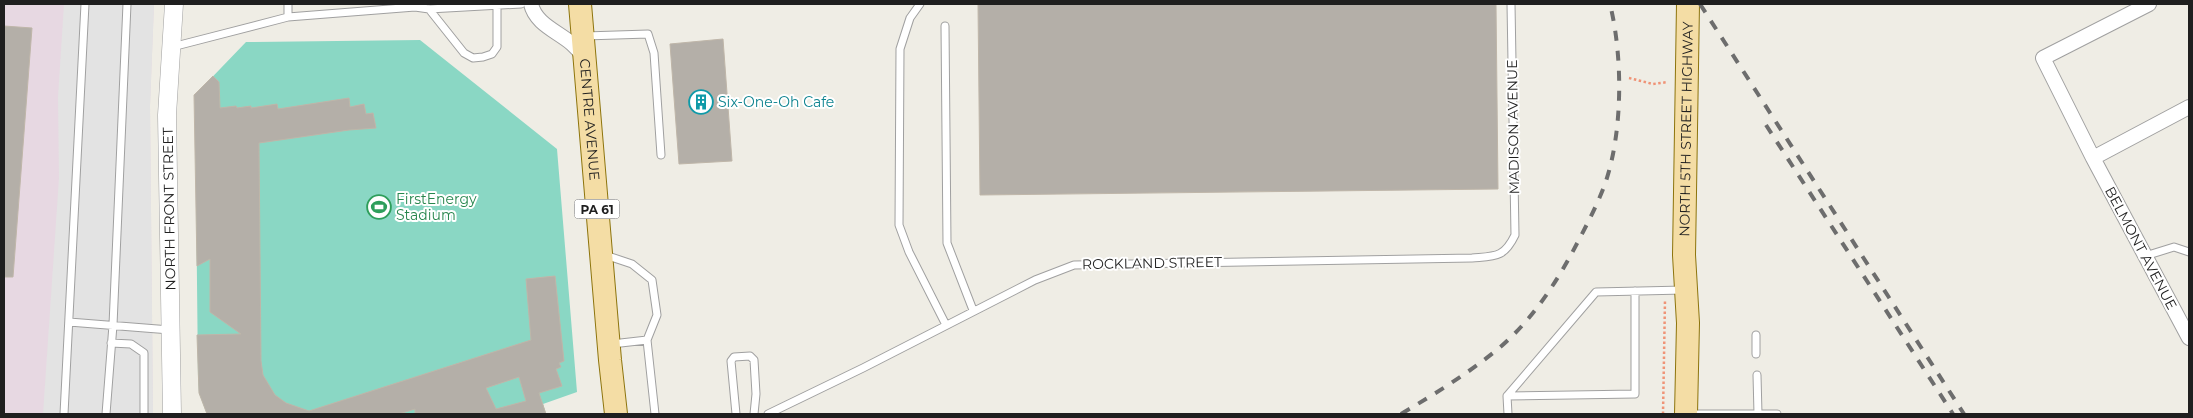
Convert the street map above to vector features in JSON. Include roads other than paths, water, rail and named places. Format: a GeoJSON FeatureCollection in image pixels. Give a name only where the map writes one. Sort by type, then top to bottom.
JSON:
{"type":"FeatureCollection","features":[{"type":"Feature","properties":{"kind":"main road","name":"CENTRE AVENUE"},"geometry":{"type":"LineString","coordinates":[[580,4],[608,345],[616,414]]}},
{"type":"Feature","properties":{"kind":"main road","name":"NORTH 5TH STREET HIGHWAY"},"geometry":{"type":"LineString","coordinates":[[1686,414],[1688,323],[1684,255],[1688,4]]}},
{"type":"Feature","properties":{"kind":"street","name":"NORTH FRONT STREET"},"geometry":{"type":"LineString","coordinates":[[172,414],[167,115],[174,4]]}},
{"type":"Feature","properties":{"kind":"street"},"geometry":{"type":"LineString","coordinates":[[531,4],[533,12],[542,22],[572,42],[584,58]]}},
{"type":"Feature","properties":{"kind":"street","name":"BELMONT AVENUE"},"geometry":{"type":"LineString","coordinates":[[2149,4],[2042,58],[2189,338]]}},
{"type":"Feature","properties":{"kind":"street"},"geometry":{"type":"LineString","coordinates":[[2093,158],[2189,108]]}},
{"type":"Feature","properties":{"kind":"lane"},"geometry":{"type":"LineString","coordinates":[[64,414],[84,4]]}},
{"type":"Feature","properties":{"kind":"lane"},"geometry":{"type":"LineString","coordinates":[[106,414],[127,4]]}},
{"type":"Feature","properties":{"kind":"lane"},"geometry":{"type":"LineString","coordinates":[[288,4],[288,17]]}},
{"type":"Feature","properties":{"kind":"lane"},"geometry":{"type":"LineString","coordinates":[[171,47],[288,17],[415,6],[429,9],[522,4]]}},
{"type":"Feature","properties":{"kind":"lane"},"geometry":{"type":"LineString","coordinates":[[920,4],[910,18],[900,49],[899,225],[909,252],[946,325]]}},
{"type":"Feature","properties":{"kind":"lane","name":"MADISON AVENUE"},"geometry":{"type":"LineString","coordinates":[[1508,249],[1514,234],[1512,4]]}},
{"type":"Feature","properties":{"kind":"lane"},"geometry":{"type":"LineString","coordinates":[[429,9],[464,53],[473,58],[483,58],[492,54],[497,47],[498,5]]}},
{"type":"Feature","properties":{"kind":"lane"},"geometry":{"type":"LineString","coordinates":[[945,26],[947,243],[973,310]]}},
{"type":"Feature","properties":{"kind":"lane"},"geometry":{"type":"LineString","coordinates":[[582,36],[648,34],[654,54],[661,155]]}},
{"type":"Feature","properties":{"kind":"lane"},"geometry":{"type":"LineString","coordinates":[[2145,256],[2174,248],[2189,252]]}},
{"type":"Feature","properties":{"kind":"lane","name":"ROCKLAND STREET"},"geometry":{"type":"LineString","coordinates":[[768,414],[862,368],[973,310],[1035,280],[1074,265],[1101,263],[1472,258],[1494,256],[1508,249]]}},
{"type":"Feature","properties":{"kind":"lane"},"geometry":{"type":"LineString","coordinates":[[600,253],[632,264],[652,280],[657,315],[647,340],[654,414]]}},
{"type":"Feature","properties":{"kind":"lane"},"geometry":{"type":"LineString","coordinates":[[1508,414],[1507,396],[1596,292],[1686,290]]}},
{"type":"Feature","properties":{"kind":"lane"},"geometry":{"type":"LineString","coordinates":[[1507,396],[1635,394],[1635,291]]}},
{"type":"Feature","properties":{"kind":"lane"},"geometry":{"type":"LineString","coordinates":[[69,322],[170,330]]}},
{"type":"Feature","properties":{"kind":"lane"},"geometry":{"type":"LineString","coordinates":[[1756,336],[1756,354]]}},
{"type":"Feature","properties":{"kind":"lane"},"geometry":{"type":"LineString","coordinates":[[608,345],[647,340]]}},
{"type":"Feature","properties":{"kind":"lane"},"geometry":{"type":"LineString","coordinates":[[111,343],[131,344],[144,353],[144,414]]}},
{"type":"Feature","properties":{"kind":"lane"},"geometry":{"type":"LineString","coordinates":[[736,414],[731,361],[734,357],[750,356],[754,360],[756,394],[754,414]]}},
{"type":"Feature","properties":{"kind":"lane"},"geometry":{"type":"LineString","coordinates":[[1757,375],[1758,414]]}},
{"type":"Feature","properties":{"kind":"lane"},"geometry":{"type":"LineString","coordinates":[[1686,414],[1777,414]]}},
{"type":"Feature","properties":{"kind":"railway"},"geometry":{"type":"LineString","coordinates":[[1401,414],[1439,391],[1486,358],[1520,328],[1548,292],[1565,266],[1598,202],[1611,164],[1618,118],[1619,71],[1610,4]]}},
{"type":"Feature","properties":{"kind":"railway"},"geometry":{"type":"LineString","coordinates":[[1700,4],[1964,414]]}},
{"type":"Feature","properties":{"kind":"railway"},"geometry":{"type":"LineString","coordinates":[[1766,125],[1953,414]]}},
{"type":"Feature","properties":{"kind":"place","name":"Six-One-Oh Cafe"},"geometry":{"type":"Point","coordinates":[701,102]}},
{"type":"Feature","properties":{"kind":"place","name":"FirstEnergy Stadium"},"geometry":{"type":"Point","coordinates":[379,207]}}]}
